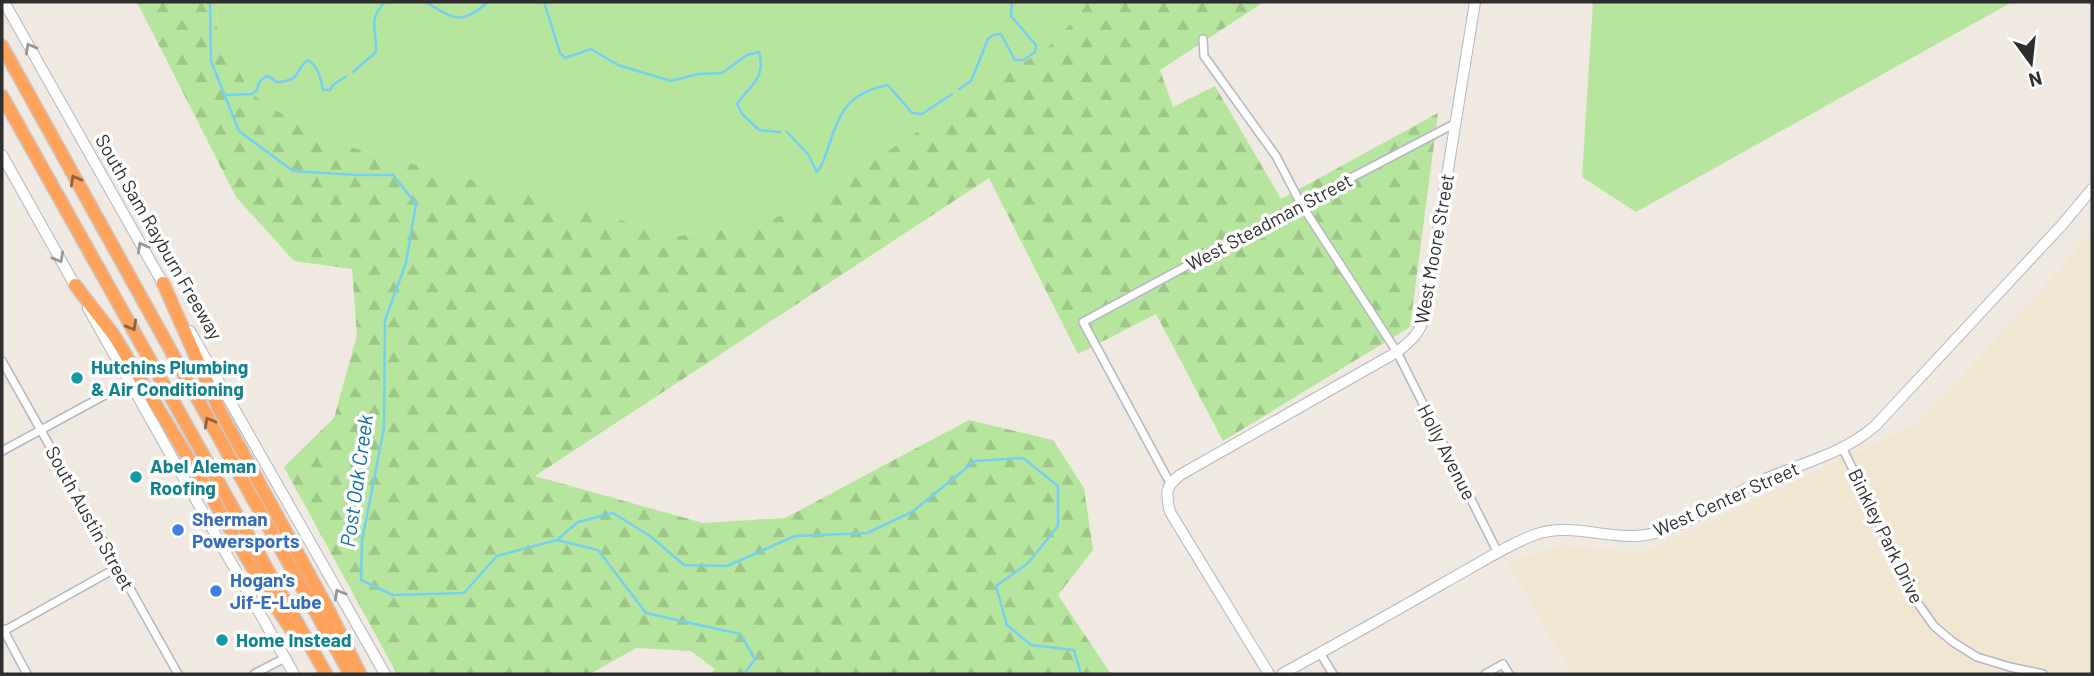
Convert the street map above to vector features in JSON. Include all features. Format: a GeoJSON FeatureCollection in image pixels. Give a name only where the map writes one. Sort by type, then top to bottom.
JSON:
{"type":"FeatureCollection","features":[{"type":"Feature","properties":{"kind":"highway"},"geometry":{"type":"LineString","coordinates":[[2,46],[350,674]]}},
{"type":"Feature","properties":{"kind":"highway"},"geometry":{"type":"LineString","coordinates":[[2,96],[324,674]]}},
{"type":"Feature","properties":{"kind":"highway"},"geometry":{"type":"LineString","coordinates":[[163,283],[220,411],[327,607],[360,674]]}},
{"type":"Feature","properties":{"kind":"highway"},"geometry":{"type":"LineString","coordinates":[[75,285],[113,334],[267,593],[324,674]]}},
{"type":"Feature","properties":{"kind":"street","name":"South Sam Rayburn Freeway"},"geometry":{"type":"LineString","coordinates":[[4,2],[385,674]]}},
{"type":"Feature","properties":{"kind":"street","name":"West Moore Street"},"geometry":{"type":"LineString","coordinates":[[1170,483],[1397,352],[1413,340],[1420,330],[1475,2]]}},
{"type":"Feature","properties":{"kind":"street","name":"Holly Avenue"},"geometry":{"type":"LineString","coordinates":[[1203,39],[1204,56],[1276,156],[1301,204],[1397,352],[1498,553]]}},
{"type":"Feature","properties":{"kind":"street","name":"West Steadman Street"},"geometry":{"type":"LineString","coordinates":[[1170,483],[1083,322],[1456,123]]}},
{"type":"Feature","properties":{"kind":"street"},"geometry":{"type":"LineString","coordinates":[[2,155],[294,674]]}},
{"type":"Feature","properties":{"kind":"street","name":"West Center Street"},"geometry":{"type":"LineString","coordinates":[[1282,674],[1536,534],[1560,530],[1635,536],[1660,532],[1759,482],[1843,449],[1859,440],[2061,226],[2092,189]]}},
{"type":"Feature","properties":{"kind":"street","name":"South Austin Street"},"geometry":{"type":"LineString","coordinates":[[2,361],[178,674]]}},
{"type":"Feature","properties":{"kind":"street"},"geometry":{"type":"LineString","coordinates":[[2,451],[129,382]]}},
{"type":"Feature","properties":{"kind":"street","name":"Binkley Park Drive"},"geometry":{"type":"LineString","coordinates":[[1843,449],[1917,602],[1934,626],[1953,642],[1978,657],[2043,674]]}},
{"type":"Feature","properties":{"kind":"street"},"geometry":{"type":"LineString","coordinates":[[1170,483],[1166,494],[1170,512],[1269,674]]}},
{"type":"Feature","properties":{"kind":"street"},"geometry":{"type":"LineString","coordinates":[[27,674],[2,630],[118,567]]}},
{"type":"Feature","properties":{"kind":"street"},"geometry":{"type":"LineString","coordinates":[[1320,653],[1333,674]]}},
{"type":"Feature","properties":{"kind":"street"},"geometry":{"type":"LineString","coordinates":[[254,674],[285,658]]}},
{"type":"Feature","properties":{"kind":"street"},"geometry":{"type":"LineString","coordinates":[[1485,674],[1503,664],[1509,674]]}},
{"type":"Feature","properties":{"kind":"shaded area"},"geometry":{"type":"Polygon","coordinates":[[[2092,233],[2092,674],[1572,674],[1508,563],[1563,545],[1643,553],[1921,421],[2092,233]]]}},
{"type":"Feature","properties":{"kind":"green space"},"geometry":{"type":"Polygon","coordinates":[[[137,2],[216,2],[217,31],[248,88],[265,105],[351,147],[679,236],[744,226],[794,212],[1049,46],[1088,2],[1264,2],[1160,70],[1173,107],[1215,86],[1281,199],[1438,113],[1410,327],[1223,441],[1156,314],[1078,354],[989,178],[535,476],[703,523],[785,518],[969,420],[1053,440],[1084,488],[1093,550],[1058,595],[1111,674],[711,674],[715,669],[691,651],[636,648],[590,674],[397,674],[284,467],[334,418],[357,335],[352,269],[294,261],[236,197],[137,2]]]}},
{"type":"Feature","properties":{"kind":"green space"},"geometry":{"type":"Polygon","coordinates":[[[216,2],[1088,2],[1049,46],[794,212],[744,226],[679,236],[351,147],[265,105],[248,88],[217,31],[216,2]]]}},
{"type":"Feature","properties":{"kind":"green space"},"geometry":{"type":"Polygon","coordinates":[[[1593,2],[2012,2],[1636,212],[1582,177],[1593,2]]]}},
{"type":"Feature","properties":{"kind":"waterway","name":"Post Oak Creek"},"geometry":{"type":"LineString","coordinates":[[210,2],[211,61],[239,131],[293,171],[393,175],[416,204],[406,263],[385,320],[384,428],[362,541],[361,580],[393,595],[464,593],[497,556],[557,540],[598,550],[646,613],[740,634],[755,659],[744,674]]}},
{"type":"Feature","properties":{"kind":"waterway"},"geometry":{"type":"LineString","coordinates":[[353,72],[376,52],[374,25],[376,14],[385,2]]}},
{"type":"Feature","properties":{"kind":"waterway"},"geometry":{"type":"LineString","coordinates":[[426,2],[457,17],[471,15],[488,2]]}},
{"type":"Feature","properties":{"kind":"waterway"},"geometry":{"type":"LineString","coordinates":[[544,2],[560,53],[565,58],[591,49],[618,65],[671,81],[698,74],[722,73],[747,55],[759,52],[759,75],[737,104],[742,114],[759,130],[780,132]]}},
{"type":"Feature","properties":{"kind":"waterway"},"geometry":{"type":"LineString","coordinates":[[959,89],[971,81],[988,39],[993,35],[1001,34],[1015,60],[1024,60],[1035,52],[1036,45],[1011,16],[1012,2]]}},
{"type":"Feature","properties":{"kind":"waterway"},"geometry":{"type":"LineString","coordinates":[[226,95],[252,94],[257,90],[260,81],[269,76],[276,82],[290,80],[308,60],[317,69],[323,90],[330,90],[345,77]]}},
{"type":"Feature","properties":{"kind":"waterway"},"geometry":{"type":"LineString","coordinates":[[787,132],[808,154],[817,172],[842,114],[863,93],[888,85],[912,113],[922,114],[952,94]]}},
{"type":"Feature","properties":{"kind":"waterway"},"geometry":{"type":"LineString","coordinates":[[557,540],[578,522],[613,513],[650,536],[684,565],[727,566],[795,536],[867,533],[912,512],[975,461],[1023,458],[1058,486],[1058,526],[1028,563],[996,586],[1007,625],[1031,645],[1074,650],[1081,674]]}},
{"type":"Feature","properties":{"kind":"place","name":"Hutchins Plumbing & Air Conditioning"},"geometry":{"type":"Point","coordinates":[77,378]}},
{"type":"Feature","properties":{"kind":"place","name":"Abel Aleman Roofing"},"geometry":{"type":"Point","coordinates":[136,477]}},
{"type":"Feature","properties":{"kind":"place","name":"Sherman Powersports"},"geometry":{"type":"Point","coordinates":[178,530]}},
{"type":"Feature","properties":{"kind":"place","name":"Hogan's Jif-E-Lube"},"geometry":{"type":"Point","coordinates":[216,591]}},
{"type":"Feature","properties":{"kind":"place","name":"Home Instead"},"geometry":{"type":"Point","coordinates":[222,640]}}]}
